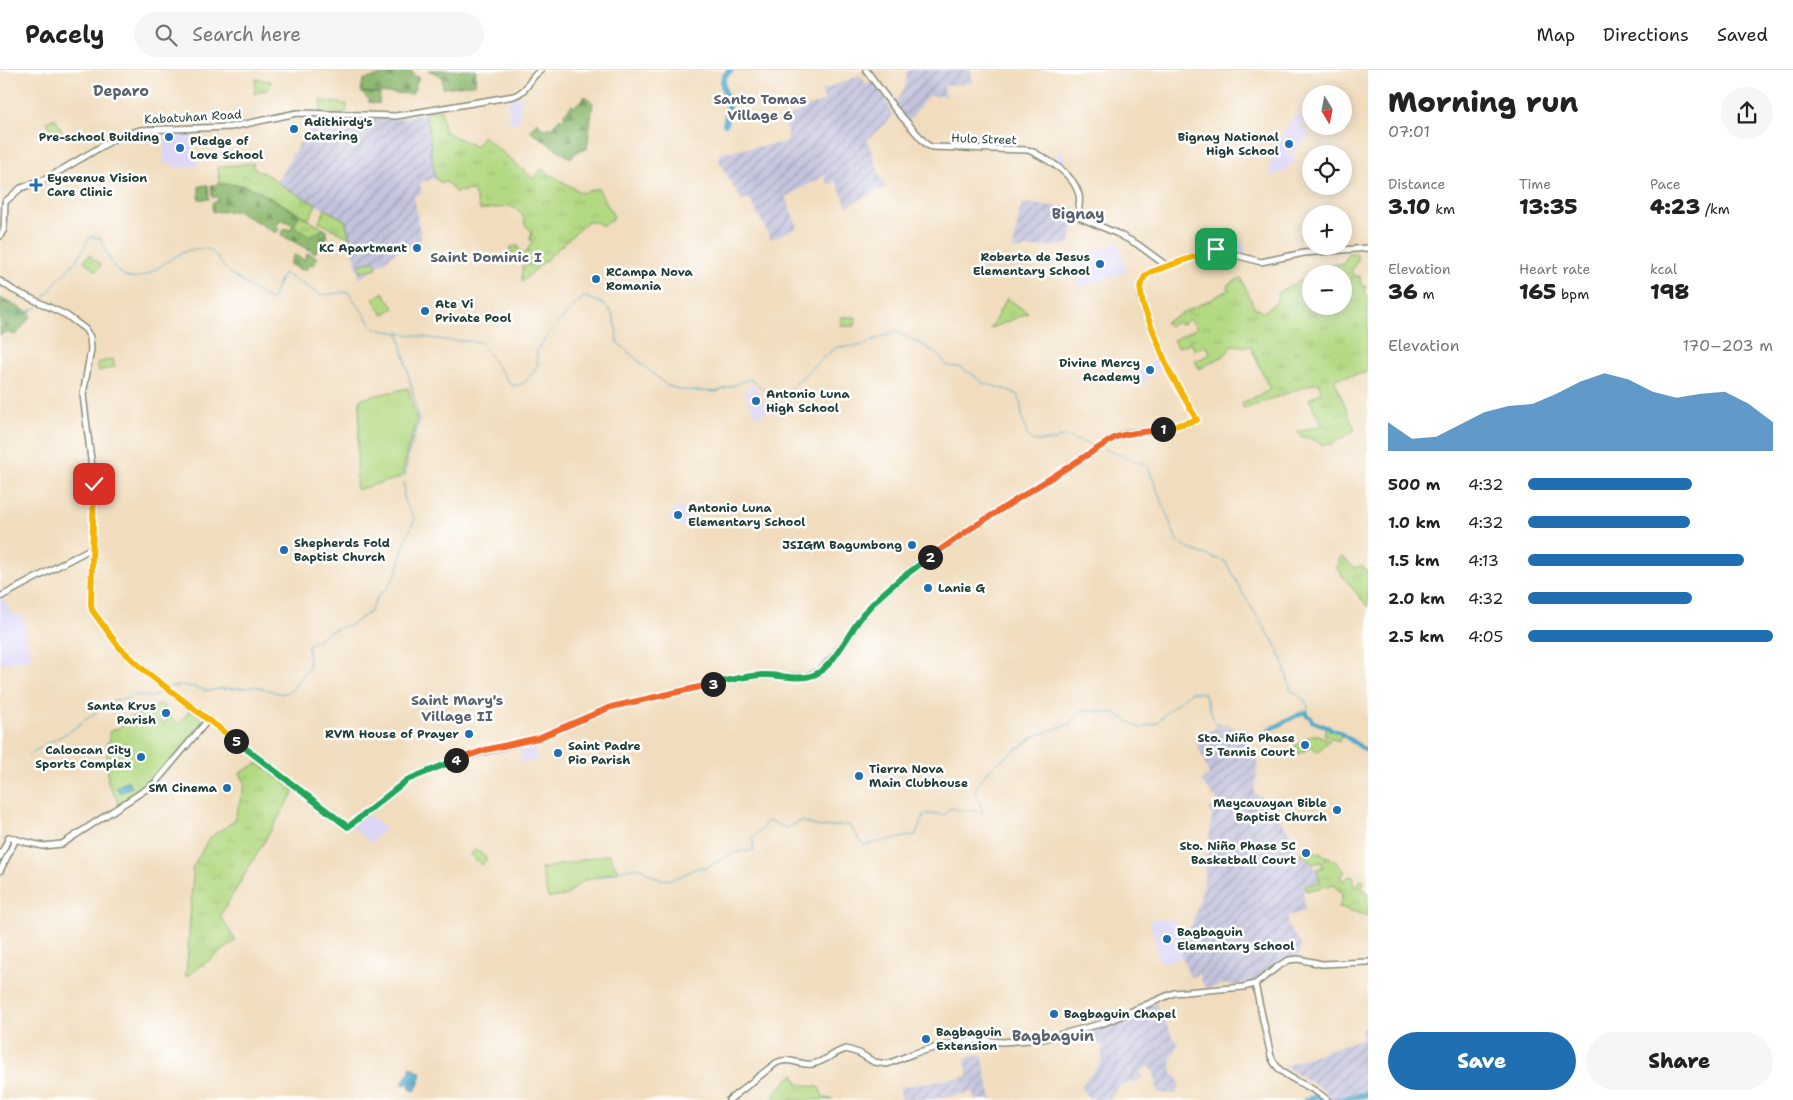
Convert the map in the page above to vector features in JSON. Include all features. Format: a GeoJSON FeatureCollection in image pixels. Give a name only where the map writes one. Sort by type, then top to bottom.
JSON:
{"type":"FeatureCollection","features":[{"type":"Feature","properties":{"kind":"main road","name":"Kabatuhan Road"},"geometry":{"type":"LineString","coordinates":[[0,236],[4,229],[5,202],[20,188],[46,179],[128,133],[150,128],[181,130],[231,127],[297,113],[401,115],[514,96],[523,92],[534,74],[541,70]]}},
{"type":"Feature","properties":{"kind":"main road","name":"Hulo Street"},"geometry":{"type":"LineString","coordinates":[[866,70],[923,142],[932,147],[1028,150],[1037,154],[1072,179],[1079,194],[1078,213],[1081,218],[1116,232],[1137,244],[1167,266]]}},
{"type":"Feature","properties":{"kind":"main road"},"geometry":{"type":"LineString","coordinates":[[0,281],[12,290],[72,319],[90,337],[83,395],[94,484],[92,610],[119,647],[146,672],[348,827],[407,780],[468,755],[538,738],[611,707],[746,677],[765,675],[797,678],[815,674],[826,666],[835,655],[867,610],[899,580],[970,529],[1122,434],[1154,431],[1197,420],[1169,371],[1141,300],[1140,287],[1145,276],[1151,272],[1216,249],[1261,262],[1304,253],[1368,248]]}},
{"type":"Feature","properties":{"kind":"main road"},"geometry":{"type":"LineString","coordinates":[[0,597],[92,548]]}},
{"type":"Feature","properties":{"kind":"main road"},"geometry":{"type":"LineString","coordinates":[[0,857],[9,837],[43,846],[56,845],[70,839],[152,786],[208,720]]}},
{"type":"Feature","properties":{"kind":"main road"},"geometry":{"type":"LineString","coordinates":[[0,871],[16,839]]}},
{"type":"Feature","properties":{"kind":"main road"},"geometry":{"type":"LineString","coordinates":[[729,1100],[780,1061],[810,1064],[819,1062],[846,1049],[851,1049],[874,1062],[887,1064],[915,1053],[953,1043],[978,1040],[1002,1042],[1043,1039],[1102,1024],[1174,993],[1215,988],[1237,988],[1255,984],[1289,960],[1298,959],[1322,964],[1368,962]]}},
{"type":"Feature","properties":{"kind":"main road"},"geometry":{"type":"LineString","coordinates":[[1255,984],[1270,1056],[1274,1064],[1282,1072],[1328,1100]]}},
{"type":"Feature","properties":{"kind":"shaded area"},"geometry":{"type":"Polygon","coordinates":[[[907,70],[971,70],[972,83],[944,86],[945,96],[928,96],[908,122],[894,104],[906,86],[907,70]]]}},
{"type":"Feature","properties":{"kind":"shaded area"},"geometry":{"type":"Polygon","coordinates":[[[860,75],[866,84],[872,81],[887,101],[893,116],[867,140],[885,187],[847,206],[836,181],[828,185],[824,176],[785,197],[798,227],[771,239],[749,198],[742,201],[722,167],[719,160],[720,153],[788,142],[786,126],[789,117],[805,108],[825,101],[821,91],[860,75]]]}},
{"type":"Feature","properties":{"kind":"shaded area"},"geometry":{"type":"Polygon","coordinates":[[[522,97],[518,122],[509,123],[508,99],[522,97]]]}},
{"type":"Feature","properties":{"kind":"shaded area"},"geometry":{"type":"Polygon","coordinates":[[[426,113],[435,178],[420,183],[422,193],[414,196],[421,239],[395,253],[360,279],[345,220],[276,183],[316,116],[399,119],[426,113]]]}},
{"type":"Feature","properties":{"kind":"shaded area","name":"Bignay National High School"},"geometry":{"type":"Polygon","coordinates":[[[1302,114],[1302,135],[1309,135],[1291,154],[1295,160],[1284,172],[1273,176],[1269,175],[1272,155],[1292,118],[1302,114]]]}},
{"type":"Feature","properties":{"kind":"shaded area","name":"Pledge of Love School"},"geometry":{"type":"Polygon","coordinates":[[[166,130],[191,131],[198,166],[174,168],[173,164],[163,164],[166,130]]]}},
{"type":"Feature","properties":{"kind":"shaded area"},"geometry":{"type":"Polygon","coordinates":[[[1057,152],[1064,152],[1064,170],[1055,165],[1057,152]]]}},
{"type":"Feature","properties":{"kind":"shaded area"},"geometry":{"type":"Polygon","coordinates":[[[1021,203],[1075,208],[1070,244],[1013,250],[1021,203]]]}},
{"type":"Feature","properties":{"kind":"shaded area","name":"Roberta de Jesus Elementary School"},"geometry":{"type":"Polygon","coordinates":[[[1118,243],[1127,272],[1078,287],[1073,256],[1118,243]]]}},
{"type":"Feature","properties":{"kind":"shaded area"},"geometry":{"type":"Polygon","coordinates":[[[1236,243],[1244,243],[1246,256],[1233,252],[1236,243]]]}},
{"type":"Feature","properties":{"kind":"shaded area","name":"Divine Mercy Academy"},"geometry":{"type":"Polygon","coordinates":[[[1159,355],[1165,364],[1142,383],[1136,377],[1159,355]]]}},
{"type":"Feature","properties":{"kind":"shaded area","name":"Antonio Luna High School"},"geometry":{"type":"Polygon","coordinates":[[[752,384],[770,410],[756,417],[744,392],[752,384]]]}},
{"type":"Feature","properties":{"kind":"shaded area","name":"Antonio Luna Elementary School"},"geometry":{"type":"Polygon","coordinates":[[[680,505],[690,525],[682,527],[668,520],[673,511],[680,505]]]}},
{"type":"Feature","properties":{"kind":"shaded area"},"geometry":{"type":"Polygon","coordinates":[[[3,598],[12,615],[22,614],[31,658],[29,659],[0,664],[0,600],[3,598]]]}},
{"type":"Feature","properties":{"kind":"shaded area"},"geometry":{"type":"Polygon","coordinates":[[[1218,727],[1228,727],[1247,739],[1258,762],[1254,793],[1264,799],[1292,836],[1294,851],[1298,856],[1308,860],[1316,869],[1319,881],[1303,885],[1305,911],[1288,916],[1288,926],[1301,944],[1299,955],[1278,963],[1256,981],[1235,985],[1219,984],[1220,986],[1205,988],[1199,974],[1190,978],[1182,956],[1179,932],[1191,927],[1203,888],[1212,816],[1209,809],[1219,803],[1201,781],[1209,775],[1195,738],[1218,727]]]}},
{"type":"Feature","properties":{"kind":"shaded area"},"geometry":{"type":"Polygon","coordinates":[[[534,743],[537,760],[521,763],[518,746],[534,743]]]}},
{"type":"Feature","properties":{"kind":"shaded area"},"geometry":{"type":"Polygon","coordinates":[[[367,814],[385,829],[371,843],[352,827],[367,814]]]}},
{"type":"Feature","properties":{"kind":"shaded area","name":"Bagbaguin Elementary School"},"geometry":{"type":"Polygon","coordinates":[[[1150,920],[1176,921],[1182,957],[1162,963],[1159,960],[1150,920]]]}},
{"type":"Feature","properties":{"kind":"shaded area"},"geometry":{"type":"Polygon","coordinates":[[[1156,1003],[1172,1036],[1178,1043],[1171,1059],[1172,1075],[1177,1076],[1180,1084],[1176,1094],[1158,1093],[1155,1076],[1150,1066],[1140,1071],[1143,1078],[1120,1085],[1110,1099],[1095,1100],[1088,1097],[1080,1087],[1102,1061],[1102,1044],[1093,1044],[1090,1029],[1156,1003]]]}},
{"type":"Feature","properties":{"kind":"shaded area"},"geometry":{"type":"Polygon","coordinates":[[[1368,1026],[1368,1092],[1332,1100],[1323,1089],[1283,1066],[1363,1038],[1361,1030],[1368,1026]]]}},
{"type":"Feature","properties":{"kind":"shaded area"},"geometry":{"type":"Polygon","coordinates":[[[982,1055],[992,1100],[975,1100],[973,1092],[926,1100],[902,1100],[899,1087],[968,1076],[965,1058],[982,1055]]]}},
{"type":"Feature","properties":{"kind":"green space"},"geometry":{"type":"Polygon","coordinates":[[[401,70],[410,70],[416,77],[419,77],[412,94],[361,92],[363,80],[401,70]]]}},
{"type":"Feature","properties":{"kind":"green space"},"geometry":{"type":"Polygon","coordinates":[[[428,70],[476,70],[475,84],[443,88],[442,76],[428,70]]]}},
{"type":"Feature","properties":{"kind":"green space"},"geometry":{"type":"Polygon","coordinates":[[[256,79],[271,81],[269,89],[254,94],[256,79]]]}},
{"type":"Feature","properties":{"kind":"green space"},"geometry":{"type":"Polygon","coordinates":[[[362,93],[380,94],[379,104],[369,102],[362,93]]]}},
{"type":"Feature","properties":{"kind":"green space"},"geometry":{"type":"Polygon","coordinates":[[[585,96],[593,103],[587,149],[580,150],[570,158],[530,131],[537,122],[545,130],[548,127],[550,129],[560,118],[562,120],[565,117],[563,115],[572,105],[574,107],[585,96]]]}},
{"type":"Feature","properties":{"kind":"green space"},"geometry":{"type":"Polygon","coordinates":[[[321,101],[347,104],[346,113],[320,113],[321,101]]]}},
{"type":"Feature","properties":{"kind":"green space"},"geometry":{"type":"Polygon","coordinates":[[[441,109],[444,131],[476,147],[483,136],[534,179],[541,169],[582,193],[598,188],[614,217],[603,226],[596,222],[587,222],[522,282],[522,266],[526,264],[511,254],[510,250],[511,247],[518,246],[519,250],[524,253],[529,251],[528,248],[532,242],[530,236],[532,235],[518,210],[507,205],[505,207],[480,210],[473,190],[455,192],[447,182],[440,182],[435,178],[426,113],[441,109]]]}},
{"type":"Feature","properties":{"kind":"green space"},"geometry":{"type":"Polygon","coordinates":[[[55,118],[62,132],[54,136],[47,122],[55,118]]]}},
{"type":"Feature","properties":{"kind":"green space"},"geometry":{"type":"Polygon","coordinates":[[[254,163],[252,167],[316,204],[309,219],[255,189],[242,185],[219,184],[218,167],[254,163]]]}},
{"type":"Feature","properties":{"kind":"green space"},"geometry":{"type":"Polygon","coordinates":[[[230,184],[249,188],[274,200],[299,215],[294,225],[302,232],[311,235],[324,229],[326,230],[327,239],[315,253],[281,235],[285,228],[290,230],[293,225],[281,219],[276,227],[279,229],[276,233],[238,211],[213,212],[212,203],[218,201],[218,197],[212,197],[211,185],[230,184]]]}},
{"type":"Feature","properties":{"kind":"green space"},"geometry":{"type":"Polygon","coordinates":[[[208,185],[209,199],[199,199],[199,186],[208,185]]]}},
{"type":"Feature","properties":{"kind":"green space"},"geometry":{"type":"Polygon","coordinates":[[[325,209],[345,220],[350,238],[319,222],[325,209]]]}},
{"type":"Feature","properties":{"kind":"green space"},"geometry":{"type":"Polygon","coordinates":[[[299,215],[324,229],[315,234],[308,235],[294,225],[299,215]]]}},
{"type":"Feature","properties":{"kind":"green space"},"geometry":{"type":"Polygon","coordinates":[[[308,253],[318,258],[314,265],[310,264],[307,269],[301,270],[289,264],[294,255],[304,260],[308,253]]]}},
{"type":"Feature","properties":{"kind":"green space"},"geometry":{"type":"Polygon","coordinates":[[[1356,253],[1358,259],[1352,269],[1352,265],[1329,265],[1344,264],[1347,255],[1356,253]]]}},
{"type":"Feature","properties":{"kind":"green space"},"geometry":{"type":"Polygon","coordinates":[[[89,255],[101,265],[96,271],[84,261],[89,255]]]}},
{"type":"Feature","properties":{"kind":"green space"},"geometry":{"type":"Polygon","coordinates":[[[1225,258],[1236,260],[1235,267],[1223,266],[1225,258]]]}},
{"type":"Feature","properties":{"kind":"green space"},"geometry":{"type":"Polygon","coordinates":[[[374,260],[377,268],[361,272],[359,265],[374,260]]]}},
{"type":"Feature","properties":{"kind":"green space"},"geometry":{"type":"Polygon","coordinates":[[[1352,272],[1356,276],[1360,276],[1361,285],[1366,287],[1365,292],[1368,295],[1368,372],[1334,379],[1355,430],[1332,444],[1322,445],[1315,440],[1300,436],[1298,432],[1322,425],[1309,399],[1322,392],[1318,382],[1244,409],[1242,403],[1270,390],[1251,347],[1232,345],[1225,355],[1199,369],[1195,361],[1211,354],[1205,345],[1195,350],[1191,343],[1177,347],[1173,340],[1197,328],[1190,319],[1180,325],[1178,322],[1169,326],[1165,322],[1229,290],[1227,285],[1241,278],[1255,309],[1259,308],[1262,313],[1277,302],[1278,292],[1299,281],[1302,282],[1302,315],[1352,315],[1352,272]]]}},
{"type":"Feature","properties":{"kind":"green space"},"geometry":{"type":"Polygon","coordinates":[[[383,292],[394,308],[383,315],[373,299],[383,292]]]}},
{"type":"Feature","properties":{"kind":"green space"},"geometry":{"type":"Polygon","coordinates":[[[0,298],[30,313],[31,316],[16,335],[5,332],[0,335],[0,298]]]}},
{"type":"Feature","properties":{"kind":"green space"},"geometry":{"type":"Polygon","coordinates":[[[1007,298],[1028,313],[990,329],[1007,298]]]}},
{"type":"Feature","properties":{"kind":"green space"},"geometry":{"type":"Polygon","coordinates":[[[841,317],[856,317],[855,326],[841,326],[841,317]]]}},
{"type":"Feature","properties":{"kind":"green space"},"geometry":{"type":"Polygon","coordinates":[[[113,359],[115,367],[99,371],[97,363],[113,359]]]}},
{"type":"Feature","properties":{"kind":"green space"},"geometry":{"type":"Polygon","coordinates":[[[408,388],[417,421],[407,451],[402,477],[356,490],[360,399],[408,388]]]}},
{"type":"Feature","properties":{"kind":"green space"},"geometry":{"type":"Polygon","coordinates":[[[1341,556],[1354,568],[1361,566],[1368,571],[1368,607],[1336,568],[1341,556]]]}},
{"type":"Feature","properties":{"kind":"green space","name":"Caloocan City Sports Complex"},"geometry":{"type":"Polygon","coordinates":[[[161,704],[165,707],[157,719],[164,724],[169,716],[179,724],[190,710],[204,721],[151,784],[118,805],[108,783],[107,743],[110,739],[109,732],[122,726],[127,719],[161,704]]]}},
{"type":"Feature","properties":{"kind":"green space"},"geometry":{"type":"Polygon","coordinates":[[[1327,725],[1342,734],[1339,742],[1324,734],[1327,725]]]}},
{"type":"Feature","properties":{"kind":"green space"},"geometry":{"type":"Polygon","coordinates":[[[1312,735],[1318,735],[1330,740],[1317,752],[1312,746],[1299,754],[1294,746],[1312,735]]]}},
{"type":"Feature","properties":{"kind":"green space"},"geometry":{"type":"Polygon","coordinates":[[[258,763],[295,790],[220,916],[236,941],[186,977],[192,869],[209,838],[234,821],[245,783],[240,773],[258,763]]]}},
{"type":"Feature","properties":{"kind":"green space"},"geometry":{"type":"Polygon","coordinates":[[[1306,848],[1328,857],[1323,862],[1312,864],[1307,858],[1300,855],[1306,848]]]}},
{"type":"Feature","properties":{"kind":"green space"},"geometry":{"type":"Polygon","coordinates":[[[476,849],[487,859],[481,865],[470,855],[476,849]]]}},
{"type":"Feature","properties":{"kind":"green space"},"geometry":{"type":"Polygon","coordinates":[[[609,854],[618,871],[583,881],[565,896],[548,898],[541,869],[609,854]]]}},
{"type":"Feature","properties":{"kind":"green space"},"geometry":{"type":"Polygon","coordinates":[[[1328,857],[1345,872],[1340,876],[1344,881],[1349,876],[1354,877],[1353,885],[1357,887],[1360,880],[1365,881],[1361,888],[1368,892],[1368,916],[1339,907],[1342,901],[1342,893],[1335,884],[1306,891],[1304,886],[1320,882],[1317,869],[1323,867],[1322,863],[1328,857]]]}},
{"type":"Feature","properties":{"kind":"green space"},"geometry":{"type":"Polygon","coordinates":[[[794,1074],[798,1084],[819,1087],[823,1097],[833,1100],[772,1100],[776,1091],[794,1074]]]}},
{"type":"Feature","properties":{"kind":"water"},"geometry":{"type":"Polygon","coordinates":[[[128,780],[132,787],[120,793],[116,787],[128,780]]]}},
{"type":"Feature","properties":{"kind":"water"},"geometry":{"type":"Polygon","coordinates":[[[410,1067],[422,1072],[420,1079],[416,1079],[420,1082],[415,1091],[410,1089],[409,1083],[405,1085],[402,1083],[408,1073],[410,1073],[410,1067]]]}},
{"type":"Feature","properties":{"kind":"waterway"},"geometry":{"type":"LineString","coordinates":[[725,124],[728,108],[723,82],[726,74],[731,70]]}},
{"type":"Feature","properties":{"kind":"waterway"},"geometry":{"type":"LineString","coordinates":[[41,302],[77,260],[90,237],[100,238],[113,265],[124,275],[135,278],[146,275],[182,253],[195,249],[209,250],[234,276],[271,301],[283,273],[321,295],[348,292],[375,329],[443,340],[480,342],[511,385],[516,385],[525,382],[531,376],[538,364],[536,351],[558,322],[584,297],[601,303],[611,312],[614,317],[617,342],[666,385],[680,390],[716,392],[750,379],[777,399],[837,347],[860,346],[895,331],[931,350],[947,366],[959,367],[983,383],[1018,395],[1024,425],[1032,441],[1054,441],[1059,437],[1067,437],[1097,447]]}},
{"type":"Feature","properties":{"kind":"waterway"},"geometry":{"type":"LineString","coordinates":[[0,314],[31,311],[39,305]]}},
{"type":"Feature","properties":{"kind":"waterway"},"geometry":{"type":"LineString","coordinates":[[399,333],[419,421],[408,455],[405,476]]}},
{"type":"Feature","properties":{"kind":"waterway"},"geometry":{"type":"LineString","coordinates":[[1104,449],[1147,464],[1177,541],[1189,549],[1226,562],[1282,658],[1291,691],[1305,700],[1308,706],[1307,712]]}},
{"type":"Feature","properties":{"kind":"waterway"},"geometry":{"type":"LineString","coordinates":[[170,687],[185,685],[208,691],[255,686],[282,694],[292,690],[309,667],[308,645],[331,631],[352,624],[370,612],[379,594],[386,590],[397,572],[405,542],[415,519],[404,501],[404,483]]}},
{"type":"Feature","properties":{"kind":"waterway"},"geometry":{"type":"LineString","coordinates":[[135,695],[154,696],[164,689]]}},
{"type":"Feature","properties":{"kind":"waterway"},"geometry":{"type":"LineString","coordinates":[[598,878],[625,869],[635,868],[642,869],[664,880],[680,876],[697,868],[701,867],[704,869],[733,853],[754,850],[752,837],[762,830],[765,823],[770,821],[786,828],[801,821],[820,827],[849,825],[863,845],[916,835],[924,814],[944,815],[949,809],[954,808],[983,812],[975,790],[978,783],[989,770],[1035,736],[1069,724],[1081,710],[1115,713],[1140,728],[1157,723],[1191,692],[1204,693],[1216,725],[1227,725],[1251,739],[1265,732]]}},
{"type":"Feature","properties":{"kind":"waterway"},"geometry":{"type":"LineString","coordinates":[[27,756],[69,732],[113,700],[126,699],[132,696]]}},
{"type":"Feature","properties":{"kind":"waterway"},"geometry":{"type":"LineString","coordinates":[[1269,730],[1307,712],[1306,715],[1312,721],[1339,732],[1368,752]]}},
{"type":"Feature","properties":{"kind":"waterway"},"geometry":{"type":"LineString","coordinates":[[1338,1100],[1368,1094]]}},
{"type":"Feature","properties":{"kind":"waterway"},"geometry":{"type":"LineString","coordinates":[[1306,1100],[1316,1097],[1321,1098]]}},
{"type":"Feature","properties":{"kind":"place","name":"Adithirdy's Catering"},"geometry":{"type":"Point","coordinates":[294,129]}},
{"type":"Feature","properties":{"kind":"place","name":"Pre-school Building"},"geometry":{"type":"Point","coordinates":[169,137]}},
{"type":"Feature","properties":{"kind":"place","name":"Bignay National High School"},"geometry":{"type":"Point","coordinates":[1289,144]}},
{"type":"Feature","properties":{"kind":"place","name":"Pledge of Love School"},"geometry":{"type":"Point","coordinates":[180,148]}},
{"type":"Feature","properties":{"kind":"place","name":"Eyevenue Vision Care Clinic"},"geometry":{"type":"Point","coordinates":[36,185]}},
{"type":"Feature","properties":{"kind":"place","name":"KC Apartment"},"geometry":{"type":"Point","coordinates":[417,248]}},
{"type":"Feature","properties":{"kind":"place","name":"Roberta de Jesus Elementary School"},"geometry":{"type":"Point","coordinates":[1100,264]}},
{"type":"Feature","properties":{"kind":"place","name":"RCampa Nova Romania"},"geometry":{"type":"Point","coordinates":[596,279]}},
{"type":"Feature","properties":{"kind":"place","name":"Ate Vi Private Pool"},"geometry":{"type":"Point","coordinates":[425,311]}},
{"type":"Feature","properties":{"kind":"place","name":"Divine Mercy Academy"},"geometry":{"type":"Point","coordinates":[1150,370]}},
{"type":"Feature","properties":{"kind":"place","name":"Antonio Luna High School"},"geometry":{"type":"Point","coordinates":[756,401]}},
{"type":"Feature","properties":{"kind":"place","name":"Antonio Luna Elementary School"},"geometry":{"type":"Point","coordinates":[678,515]}},
{"type":"Feature","properties":{"kind":"place","name":"JSIGM Bagumbong"},"geometry":{"type":"Point","coordinates":[912,545]}},
{"type":"Feature","properties":{"kind":"place","name":"Shepherds Fold Baptist Church"},"geometry":{"type":"Point","coordinates":[284,550]}},
{"type":"Feature","properties":{"kind":"place","name":"Lanie G"},"geometry":{"type":"Point","coordinates":[928,588]}},
{"type":"Feature","properties":{"kind":"place","name":"Santa Krus Parish"},"geometry":{"type":"Point","coordinates":[166,713]}},
{"type":"Feature","properties":{"kind":"place","name":"RVM House of Prayer"},"geometry":{"type":"Point","coordinates":[469,734]}},
{"type":"Feature","properties":{"kind":"place","name":"Sto. Niño Phase 5 Tennis Court"},"geometry":{"type":"Point","coordinates":[1305,745]}},
{"type":"Feature","properties":{"kind":"place","name":"Saint Padre Pio Parish"},"geometry":{"type":"Point","coordinates":[558,753]}},
{"type":"Feature","properties":{"kind":"place","name":"Caloocan City Sports Complex"},"geometry":{"type":"Point","coordinates":[141,757]}},
{"type":"Feature","properties":{"kind":"place","name":"Tierra Nova Main Clubhouse"},"geometry":{"type":"Point","coordinates":[859,776]}},
{"type":"Feature","properties":{"kind":"place","name":"SM Cinema"},"geometry":{"type":"Point","coordinates":[227,788]}},
{"type":"Feature","properties":{"kind":"place","name":"Meycauayan Bible Baptist Church"},"geometry":{"type":"Point","coordinates":[1337,810]}},
{"type":"Feature","properties":{"kind":"place","name":"Sto. Niño Phase 5C Basketball Court"},"geometry":{"type":"Point","coordinates":[1306,853]}},
{"type":"Feature","properties":{"kind":"place","name":"Bagbaguin Elementary School"},"geometry":{"type":"Point","coordinates":[1167,939]}},
{"type":"Feature","properties":{"kind":"place","name":"Bagbaguin Chapel"},"geometry":{"type":"Point","coordinates":[1054,1014]}},
{"type":"Feature","properties":{"kind":"place","name":"Bagbaguin Extension"},"geometry":{"type":"Point","coordinates":[926,1039]}},
{"type":"Feature","properties":{"kind":"district","name":"Deparo"},"geometry":{"type":"Point","coordinates":[121,91]}},
{"type":"Feature","properties":{"kind":"district","name":"Santo Tomas Village 6"},"geometry":{"type":"Point","coordinates":[760,108]}},
{"type":"Feature","properties":{"kind":"district","name":"Bignay"},"geometry":{"type":"Point","coordinates":[1078,214]}},
{"type":"Feature","properties":{"kind":"district","name":"Saint Dominic I"},"geometry":{"type":"Point","coordinates":[486,257]}},
{"type":"Feature","properties":{"kind":"district","name":"Saint Mary's Village II"},"geometry":{"type":"Point","coordinates":[457,708]}},
{"type":"Feature","properties":{"kind":"district","name":"Bagbaguin"},"geometry":{"type":"Point","coordinates":[1053,1036]}},
{"type":"Feature","properties":{"kind":"route"},"geometry":{"type":"LineString","coordinates":[[94,484],[91,604],[92,610],[119,647],[170,692],[348,827],[407,780],[468,755],[538,738],[611,707],[734,679],[765,675],[797,678],[819,672],[835,655],[858,620],[875,601],[914,568],[970,529],[1122,434],[1154,431],[1197,420],[1169,371],[1141,300],[1140,287],[1145,276],[1159,268],[1216,249]]}}]}
